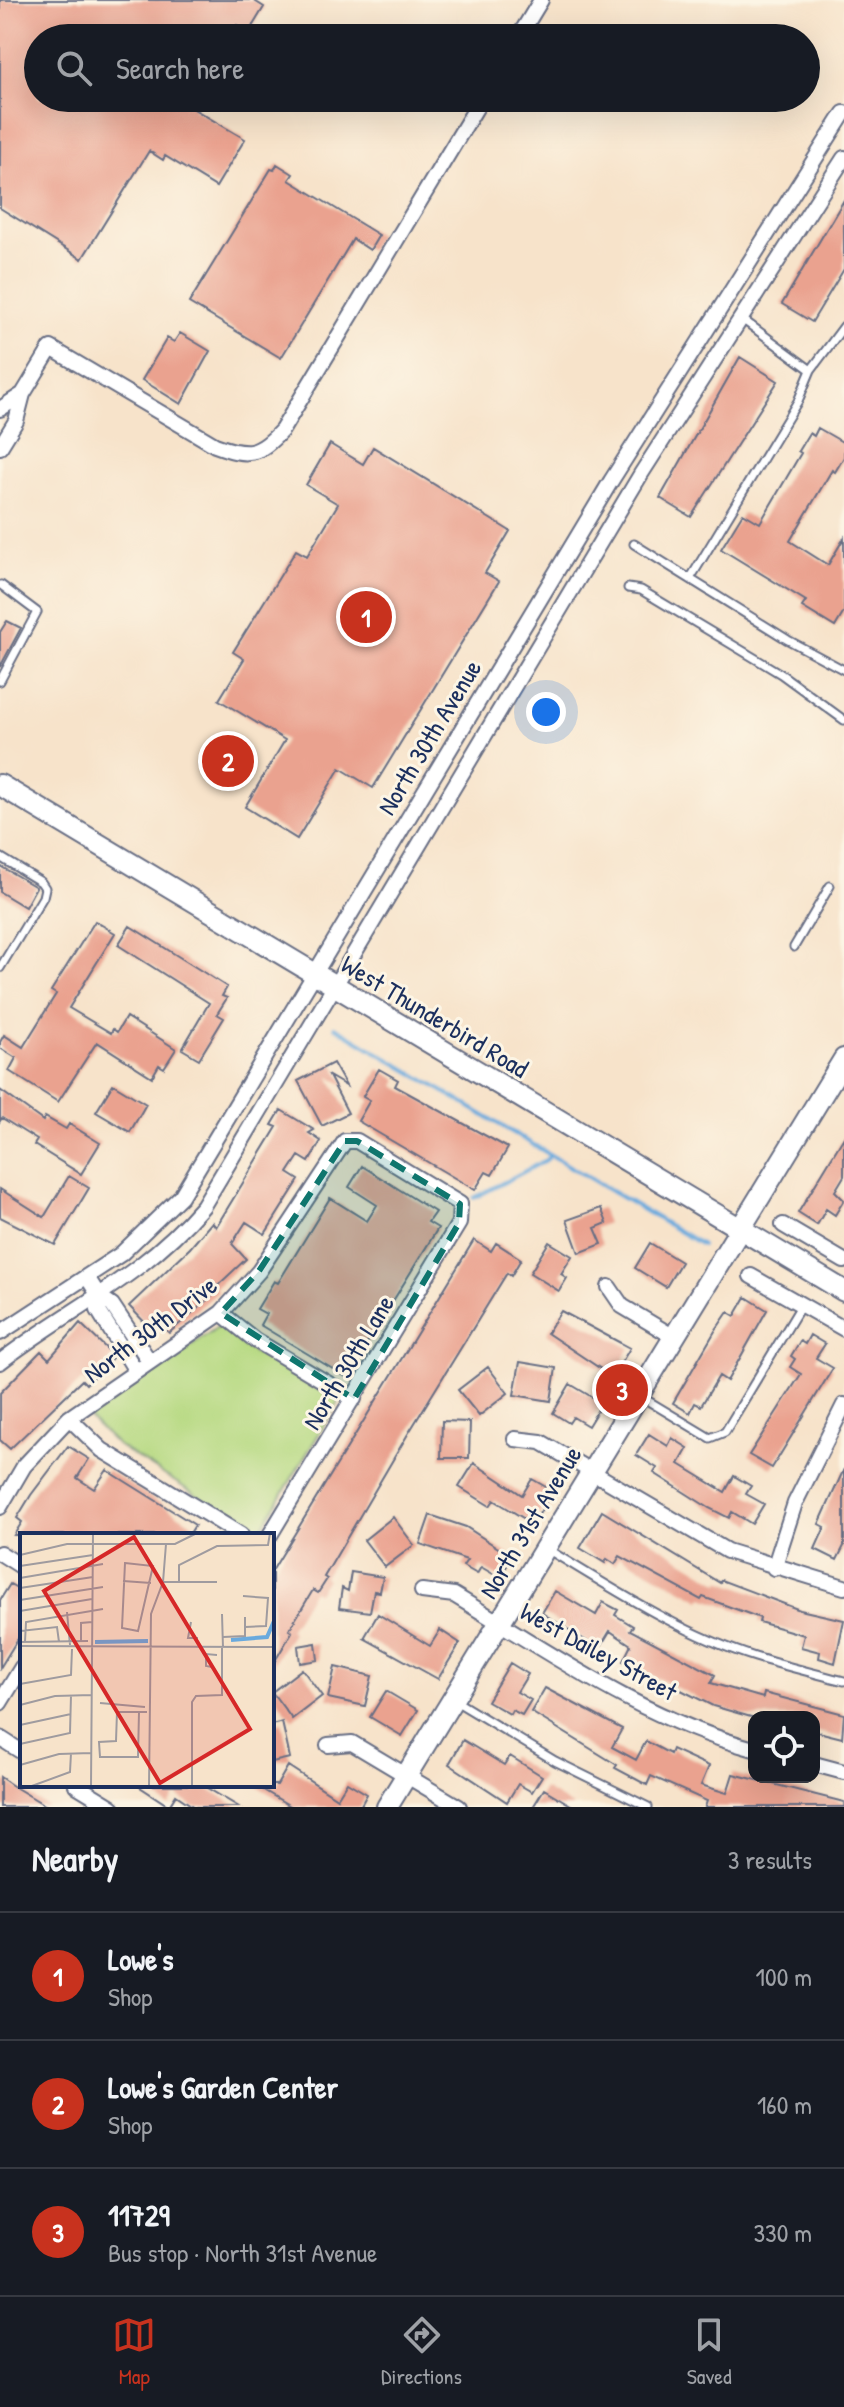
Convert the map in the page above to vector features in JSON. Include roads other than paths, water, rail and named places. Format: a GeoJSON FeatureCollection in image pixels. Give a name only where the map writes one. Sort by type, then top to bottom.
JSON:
{"type":"FeatureCollection","features":[{"type":"Feature","properties":{"kind":"main road","name":"West Thunderbird Road"},"geometry":{"type":"LineString","coordinates":[[0,785],[844,1291]]}},
{"type":"Feature","properties":{"kind":"main road","name":"North 31st Avenue"},"geometry":{"type":"LineString","coordinates":[[387,1807],[844,1059]]}},
{"type":"Feature","properties":{"kind":"street"},"geometry":{"type":"LineString","coordinates":[[526,24],[541,0]]}},
{"type":"Feature","properties":{"kind":"street"},"geometry":{"type":"LineString","coordinates":[[0,447],[16,421],[23,394],[51,348],[215,445],[254,454],[282,430],[474,112]]}},
{"type":"Feature","properties":{"kind":"street","name":"North 30th Avenue"},"geometry":{"type":"LineString","coordinates":[[0,1333],[87,1277],[142,1236],[181,1196],[611,481],[844,113]]}},
{"type":"Feature","properties":{"kind":"street","name":"North 30th Avenue"},"geometry":{"type":"LineString","coordinates":[[0,1362],[151,1259],[203,1206],[641,474],[844,158]]}},
{"type":"Feature","properties":{"kind":"street"},"geometry":{"type":"LineString","coordinates":[[0,409],[23,394]]}},
{"type":"Feature","properties":{"kind":"street","name":"North 30th Drive"},"geometry":{"type":"LineString","coordinates":[[0,1507],[24,1466],[69,1418],[221,1313],[259,1271],[345,1141],[357,1141],[460,1204],[462,1211]]}},
{"type":"Feature","properties":{"kind":"street","name":"North 30th Lane"},"geometry":{"type":"LineString","coordinates":[[271,1533],[459,1223],[462,1211]]}},
{"type":"Feature","properties":{"kind":"street"},"geometry":{"type":"LineString","coordinates":[[783,1225],[844,1261]]}},
{"type":"Feature","properties":{"kind":"street"},"geometry":{"type":"LineString","coordinates":[[751,1276],[844,1329]]}},
{"type":"Feature","properties":{"kind":"street"},"geometry":{"type":"LineString","coordinates":[[87,1277],[99,1296],[112,1305],[150,1362]]}},
{"type":"Feature","properties":{"kind":"street"},"geometry":{"type":"LineString","coordinates":[[609,1287],[622,1306],[674,1337]]}},
{"type":"Feature","properties":{"kind":"street"},"geometry":{"type":"LineString","coordinates":[[99,1296],[98,1310],[136,1371]]}},
{"type":"Feature","properties":{"kind":"street"},"geometry":{"type":"LineString","coordinates":[[221,1313],[255,1340],[354,1399]]}},
{"type":"Feature","properties":{"kind":"street"},"geometry":{"type":"LineString","coordinates":[[774,1568],[795,1503],[844,1405]]}},
{"type":"Feature","properties":{"kind":"street"},"geometry":{"type":"LineString","coordinates":[[69,1418],[102,1450],[238,1533]]}},
{"type":"Feature","properties":{"kind":"street"},"geometry":{"type":"LineString","coordinates":[[515,1439],[541,1442],[715,1545],[774,1568],[844,1587]]}},
{"type":"Feature","properties":{"kind":"street"},"geometry":{"type":"LineString","coordinates":[[0,1553],[20,1566]]}},
{"type":"Feature","properties":{"kind":"street","name":"West Dailey Street"},"geometry":{"type":"LineString","coordinates":[[422,1591],[454,1595],[644,1708],[722,1741],[748,1748]]}},
{"type":"Feature","properties":{"kind":"street"},"geometry":{"type":"LineString","coordinates":[[0,1703],[20,1670]]}},
{"type":"Feature","properties":{"kind":"street"},"geometry":{"type":"LineString","coordinates":[[0,1738],[20,1751]]}},
{"type":"Feature","properties":{"kind":"street"},"geometry":{"type":"LineString","coordinates":[[328,1745],[352,1743],[459,1807]]}},
{"type":"Feature","properties":{"kind":"street"},"geometry":{"type":"LineString","coordinates":[[820,1766],[844,1772]]}},
{"type":"Feature","properties":{"kind":"street"},"geometry":{"type":"LineString","coordinates":[[79,1787],[112,1807]]}},
{"type":"Feature","properties":{"kind":"lane"},"geometry":{"type":"LineString","coordinates":[[740,318],[811,370]]}},
{"type":"Feature","properties":{"kind":"lane"},"geometry":{"type":"LineString","coordinates":[[690,579],[798,401],[811,370],[844,326]]}},
{"type":"Feature","properties":{"kind":"lane"},"geometry":{"type":"LineString","coordinates":[[634,544],[844,670]]}},
{"type":"Feature","properties":{"kind":"lane"},"geometry":{"type":"LineString","coordinates":[[0,681],[37,612],[1,585]]}},
{"type":"Feature","properties":{"kind":"lane"},"geometry":{"type":"LineString","coordinates":[[628,588],[641,590],[781,674],[844,720]]}},
{"type":"Feature","properties":{"kind":"lane"},"geometry":{"type":"LineString","coordinates":[[0,857],[41,882],[45,888],[43,897],[0,968]]}},
{"type":"Feature","properties":{"kind":"lane"},"geometry":{"type":"LineString","coordinates":[[794,947],[830,886]]}},
{"type":"Feature","properties":{"kind":"lane"},"geometry":{"type":"LineString","coordinates":[[638,1395],[710,1438],[725,1432],[802,1304]]}},
{"type":"Feature","properties":{"kind":"lane"},"geometry":{"type":"LineString","coordinates":[[545,1547],[607,1585],[708,1638],[753,1656],[844,1681]]}},
{"type":"Feature","properties":{"kind":"lane"},"geometry":{"type":"LineString","coordinates":[[453,1699],[555,1761],[648,1807]]}},
{"type":"Feature","properties":{"kind":"waterway"},"geometry":{"type":"LineString","coordinates":[[335,1027],[702,1245]]}},
{"type":"Feature","properties":{"kind":"waterway"},"geometry":{"type":"LineString","coordinates":[[474,1198],[550,1155]]}},
{"type":"Feature","properties":{"kind":"place","name":"Lowe's"},"geometry":{"type":"Point","coordinates":[366,617]}},
{"type":"Feature","properties":{"kind":"place","name":"Lowe's Garden Center"},"geometry":{"type":"Point","coordinates":[228,761]}},
{"type":"Feature","properties":{"kind":"place","name":"11729"},"geometry":{"type":"Point","coordinates":[622,1390]}}]}
